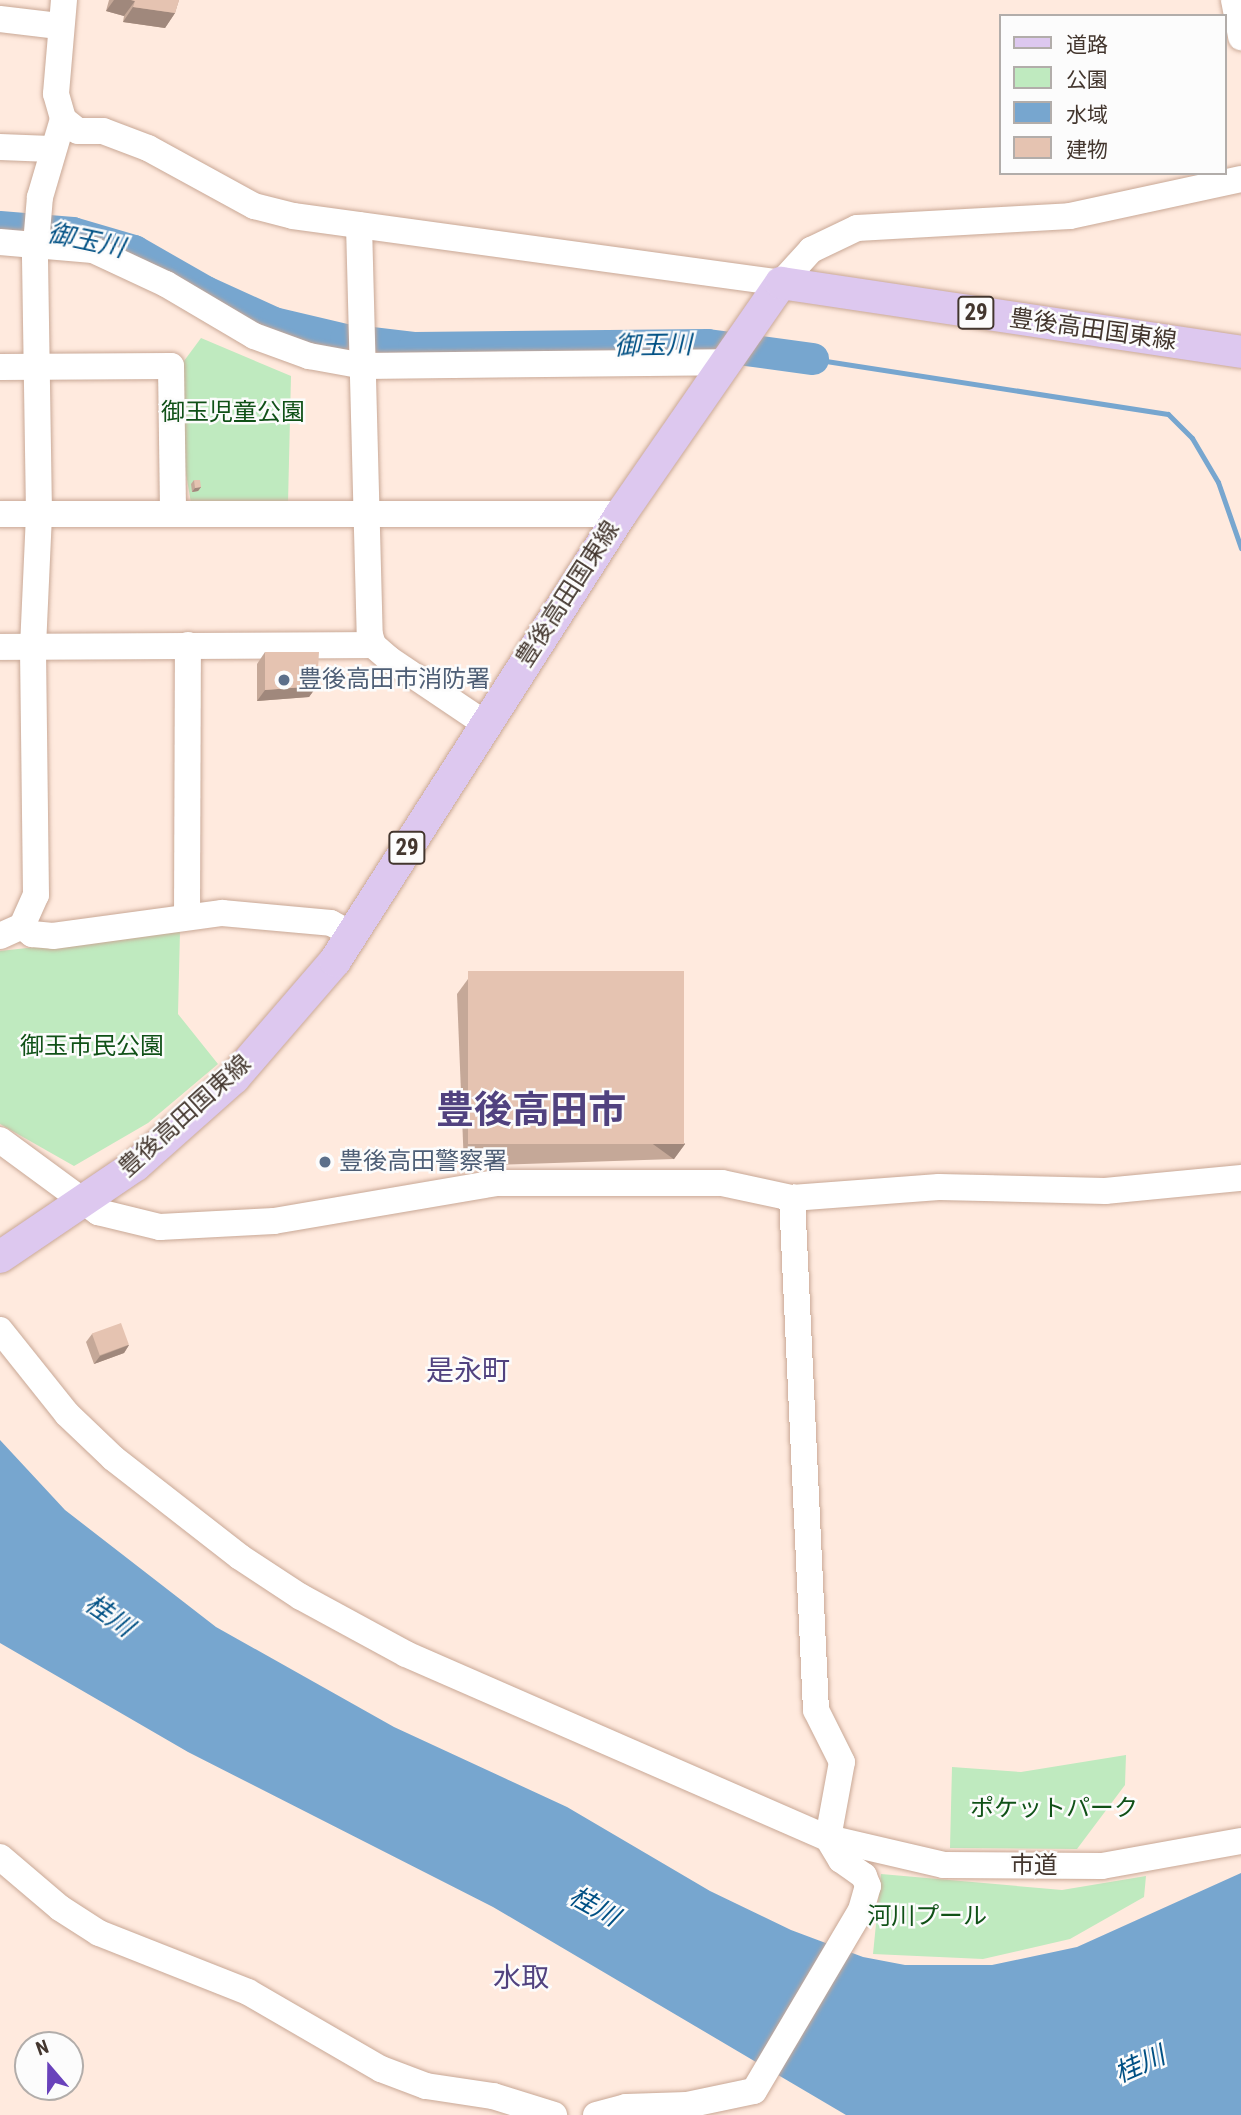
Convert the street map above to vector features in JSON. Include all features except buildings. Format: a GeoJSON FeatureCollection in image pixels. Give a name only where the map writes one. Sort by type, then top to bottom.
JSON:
{"type":"FeatureCollection","features":[{"type":"Feature","properties":{"kind":"main road","name":"豊後高田国東線"},"geometry":{"type":"LineString","coordinates":[[0,1257],[136,1165],[234,1078],[354,935],[484,723],[621,514],[780,283],[1241,352]]}},
{"type":"Feature","properties":{"kind":"street"},"geometry":{"type":"LineString","coordinates":[[64,0],[59,26],[56,94],[63,119],[78,131],[103,131],[176,160],[254,206],[293,216],[780,283],[811,250],[857,228],[1070,216],[1241,179]]}},
{"type":"Feature","properties":{"kind":"street"},"geometry":{"type":"LineString","coordinates":[[1234,0],[1241,37]]}},
{"type":"Feature","properties":{"kind":"street"},"geometry":{"type":"LineString","coordinates":[[0,19],[59,26]]}},
{"type":"Feature","properties":{"kind":"street"},"geometry":{"type":"LineString","coordinates":[[63,119],[51,149],[36,243],[39,513],[33,647],[36,895],[11,931],[53,936],[187,915],[222,913],[331,923],[354,935]]}},
{"type":"Feature","properties":{"kind":"street"},"geometry":{"type":"LineString","coordinates":[[0,147],[51,149]]}},
{"type":"Feature","properties":{"kind":"street"},"geometry":{"type":"LineString","coordinates":[[359,225],[373,645]]}},
{"type":"Feature","properties":{"kind":"street"},"geometry":{"type":"LineString","coordinates":[[0,242],[93,250],[166,284],[254,336],[309,356],[364,366],[729,354]]}},
{"type":"Feature","properties":{"kind":"street"},"geometry":{"type":"LineString","coordinates":[[0,367],[171,366],[173,513]]}},
{"type":"Feature","properties":{"kind":"street"},"geometry":{"type":"LineString","coordinates":[[0,514],[621,514]]}},
{"type":"Feature","properties":{"kind":"street"},"geometry":{"type":"LineString","coordinates":[[187,915],[188,645]]}},
{"type":"Feature","properties":{"kind":"street"},"geometry":{"type":"LineString","coordinates":[[0,647],[373,645],[484,723]]}},
{"type":"Feature","properties":{"kind":"street"},"geometry":{"type":"LineString","coordinates":[[0,1140],[80,1203],[132,1223],[211,1227],[274,1221],[496,1183],[722,1183],[792,1198],[939,1187],[1105,1191],[1241,1178]]}},
{"type":"Feature","properties":{"kind":"street"},"geometry":{"type":"LineString","coordinates":[[596,2115],[626,2107],[687,2105],[754,2091],[861,1910],[868,1886],[864,1876],[841,1860],[828,1838],[842,1762],[816,1710],[792,1198]]}},
{"type":"Feature","properties":{"kind":"street","name":"市道"},"geometry":{"type":"LineString","coordinates":[[0,1330],[67,1414],[113,1458],[240,1557],[301,1597],[406,1654],[828,1838],[944,1865],[1102,1866],[1241,1841]]}},
{"type":"Feature","properties":{"kind":"street"},"geometry":{"type":"LineString","coordinates":[[0,1857],[60,1908],[99,1933],[248,1992],[381,2069],[426,2086],[493,2096],[554,2115]]}},
{"type":"Feature","properties":{"kind":"green space","name":"御玉児童公園"},"geometry":{"type":"Polygon","coordinates":[[[201,338],[291,376],[288,503],[191,503],[170,380],[201,338]]]}},
{"type":"Feature","properties":{"kind":"green space","name":"御玉市民公園"},"geometry":{"type":"Polygon","coordinates":[[[180,931],[178,1014],[218,1064],[148,1123],[74,1166],[0,1124],[0,951],[180,931]]]}},
{"type":"Feature","properties":{"kind":"green space","name":"ポケットパーク"},"geometry":{"type":"Polygon","coordinates":[[[1126,1755],[1125,1785],[1077,1849],[950,1848],[952,1767],[1021,1772],[1126,1755]]]}},
{"type":"Feature","properties":{"kind":"green space","name":"河川プール"},"geometry":{"type":"Polygon","coordinates":[[[881,1874],[1062,1890],[1146,1876],[1144,1897],[1070,1939],[983,1959],[873,1954],[881,1874]]]}},
{"type":"Feature","properties":{"kind":"water","name":"桂川"},"geometry":{"type":"Polygon","coordinates":[[[0,1440],[65,1510],[216,1627],[394,1727],[567,1807],[710,1891],[791,1930],[863,1957],[905,1965],[992,1965],[1077,1947],[1241,1873],[1241,2115],[846,2115],[493,1907],[188,1752],[0,1643],[0,1440]]]}},
{"type":"Feature","properties":{"kind":"waterway","name":"御玉川"},"geometry":{"type":"LineString","coordinates":[[0,227],[73,233],[134,251],[206,292],[274,323],[346,340],[414,348],[708,345],[813,359]]}},
{"type":"Feature","properties":{"kind":"waterway","name":"御玉川"},"geometry":{"type":"LineString","coordinates":[[813,359],[1168,414],[1192,438],[1218,482],[1241,548]]}},
{"type":"Feature","properties":{"kind":"place","name":"豊後高田市消防署"},"geometry":{"type":"Point","coordinates":[284,680]}},
{"type":"Feature","properties":{"kind":"place","name":"豊後高田警察署"},"geometry":{"type":"Point","coordinates":[325,1162]}},
{"type":"Feature","properties":{"kind":"district","name":"豊後高田市"},"geometry":{"type":"Point","coordinates":[531,1111]}},
{"type":"Feature","properties":{"kind":"district","name":"是永町"},"geometry":{"type":"Point","coordinates":[468,1371]}},
{"type":"Feature","properties":{"kind":"district","name":"水取"},"geometry":{"type":"Point","coordinates":[521,1978]}}]}
